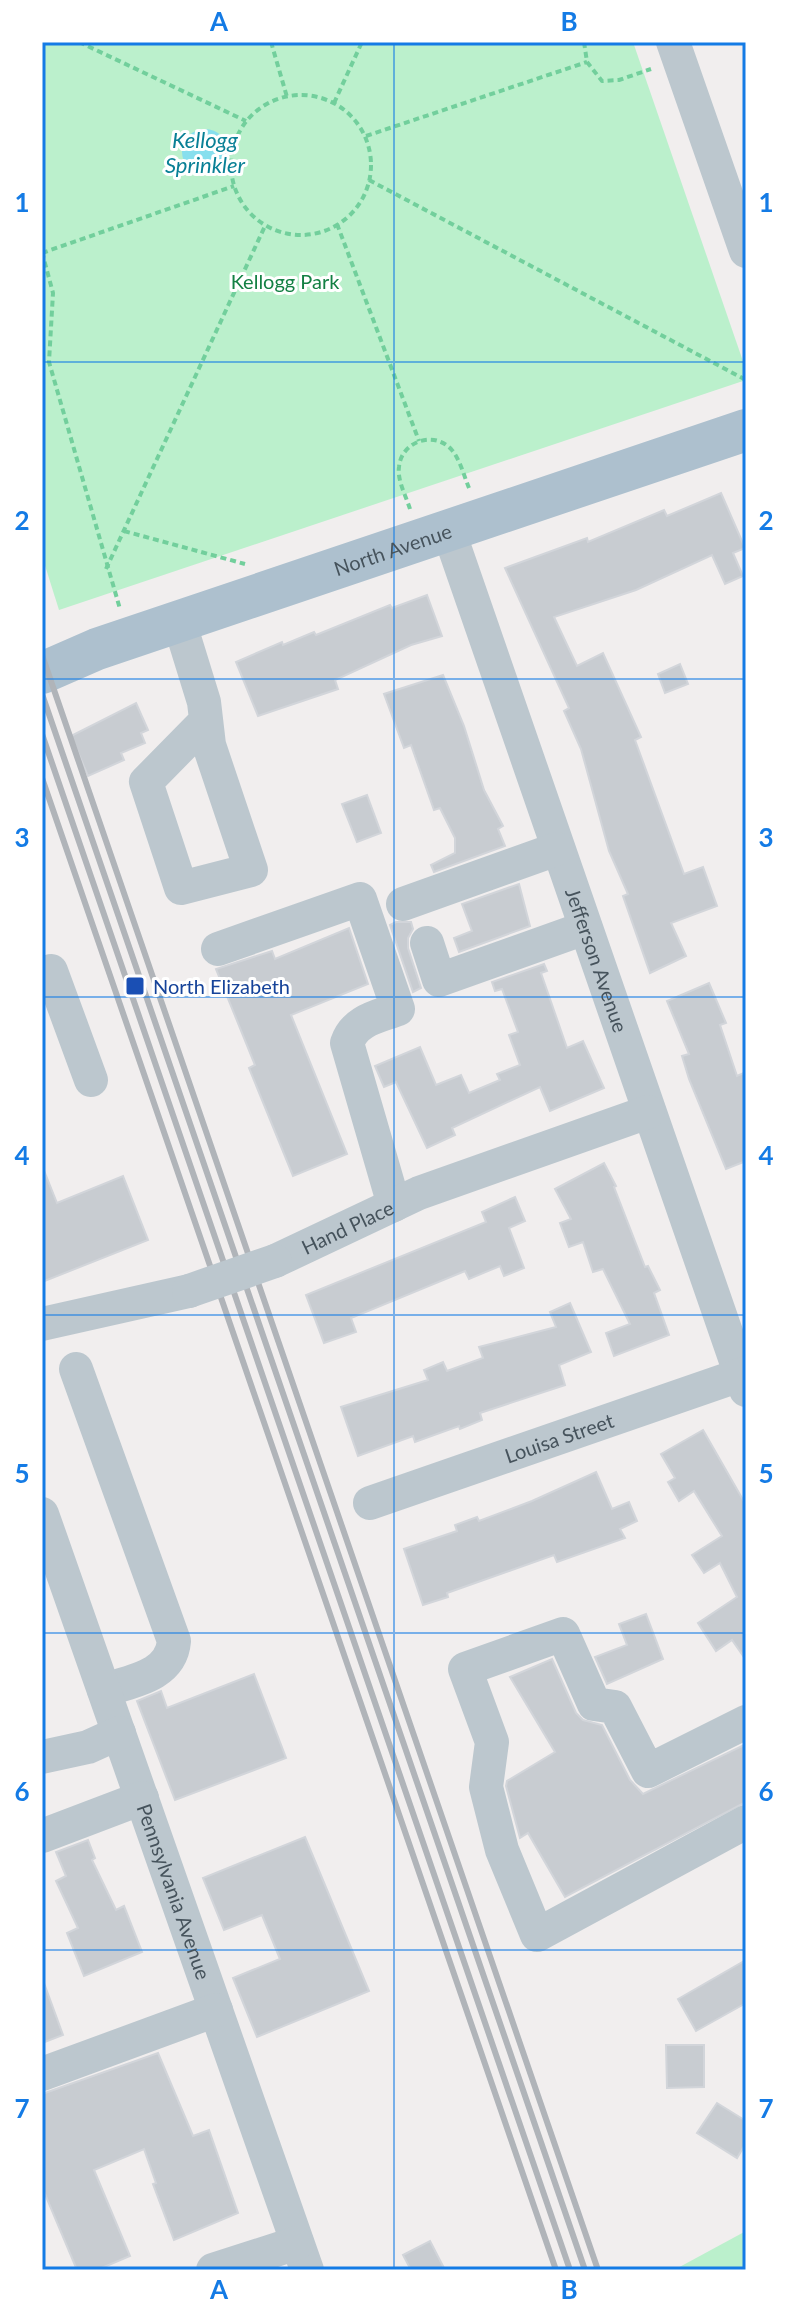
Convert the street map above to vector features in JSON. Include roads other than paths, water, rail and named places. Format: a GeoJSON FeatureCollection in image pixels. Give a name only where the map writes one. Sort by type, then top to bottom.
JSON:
{"type":"FeatureCollection","features":[{"type":"Feature","properties":{"kind":"main road","name":"North Avenue"},"geometry":{"type":"LineString","coordinates":[[42,673],[179,621],[746,430]]}},
{"type":"Feature","properties":{"kind":"street"},"geometry":{"type":"LineString","coordinates":[[673,42],[746,251]]}},
{"type":"Feature","properties":{"kind":"street","name":"Jefferson Avenue"},"geometry":{"type":"LineString","coordinates":[[448,529],[648,1112],[744,1380]]}},
{"type":"Feature","properties":{"kind":"street"},"geometry":{"type":"LineString","coordinates":[[179,621],[206,721],[209,745],[251,870],[181,888],[146,782],[206,721]]}},
{"type":"Feature","properties":{"kind":"street"},"geometry":{"type":"LineString","coordinates":[[403,904],[557,849]]}},
{"type":"Feature","properties":{"kind":"street"},"geometry":{"type":"LineString","coordinates":[[218,949],[360,899],[398,1009],[362,1022],[351,1031],[347,1043],[394,1205]]}},
{"type":"Feature","properties":{"kind":"street"},"geometry":{"type":"LineString","coordinates":[[427,943],[439,980],[585,928]]}},
{"type":"Feature","properties":{"kind":"street"},"geometry":{"type":"LineString","coordinates":[[45,965],[91,1080]]}},
{"type":"Feature","properties":{"kind":"street","name":"Hand Place"},"geometry":{"type":"LineString","coordinates":[[42,1324],[189,1291],[275,1261],[394,1205],[648,1112]]}},
{"type":"Feature","properties":{"kind":"street"},"geometry":{"type":"LineString","coordinates":[[76,1369],[174,1641],[173,1654],[162,1669],[104,1690]]}},
{"type":"Feature","properties":{"kind":"street","name":"Louisa Street"},"geometry":{"type":"LineString","coordinates":[[370,1503],[744,1380]]}},
{"type":"Feature","properties":{"kind":"street","name":"Pennsylvania Avenue"},"geometry":{"type":"LineString","coordinates":[[44,1528],[104,1690],[302,2256]]}},
{"type":"Feature","properties":{"kind":"street"},"geometry":{"type":"LineString","coordinates":[[746,1722],[648,1771],[615,1707],[594,1704],[563,1634],[465,1669],[492,1742],[486,1787],[502,1850],[537,1935],[746,1822]]}},
{"type":"Feature","properties":{"kind":"street"},"geometry":{"type":"LineString","coordinates":[[42,1757],[88,1747],[119,1733]]}},
{"type":"Feature","properties":{"kind":"street"},"geometry":{"type":"LineString","coordinates":[[42,1836],[142,1798]]}},
{"type":"Feature","properties":{"kind":"street"},"geometry":{"type":"LineString","coordinates":[[42,2074],[216,2010]]}},
{"type":"Feature","properties":{"kind":"street"},"geometry":{"type":"LineString","coordinates":[[213,2270],[302,2256]]}},
{"type":"Feature","properties":{"kind":"water","name":"Kellogg Sprinkler"},"geometry":{"type":"Polygon","coordinates":[[[205,129],[221,136],[228,152],[221,168],[205,175],[189,168],[182,152],[189,136],[205,129]]]}},
{"type":"Feature","properties":{"kind":"railway"},"geometry":{"type":"LineString","coordinates":[[42,655],[598,2270]]}},
{"type":"Feature","properties":{"kind":"railway"},"geometry":{"type":"LineString","coordinates":[[42,694],[585,2270]]}},
{"type":"Feature","properties":{"kind":"railway"},"geometry":{"type":"LineString","coordinates":[[42,734],[570,2270]]}},
{"type":"Feature","properties":{"kind":"railway"},"geometry":{"type":"LineString","coordinates":[[42,778],[556,2270]]}},
{"type":"Feature","properties":{"kind":"place","name":"North Elizabeth"},"geometry":{"type":"Point","coordinates":[135,986]}},
{"type":"Feature","properties":{"kind":"park label","name":"Kellogg Park"},"geometry":{"type":"Point","coordinates":[285,281]}}]}
